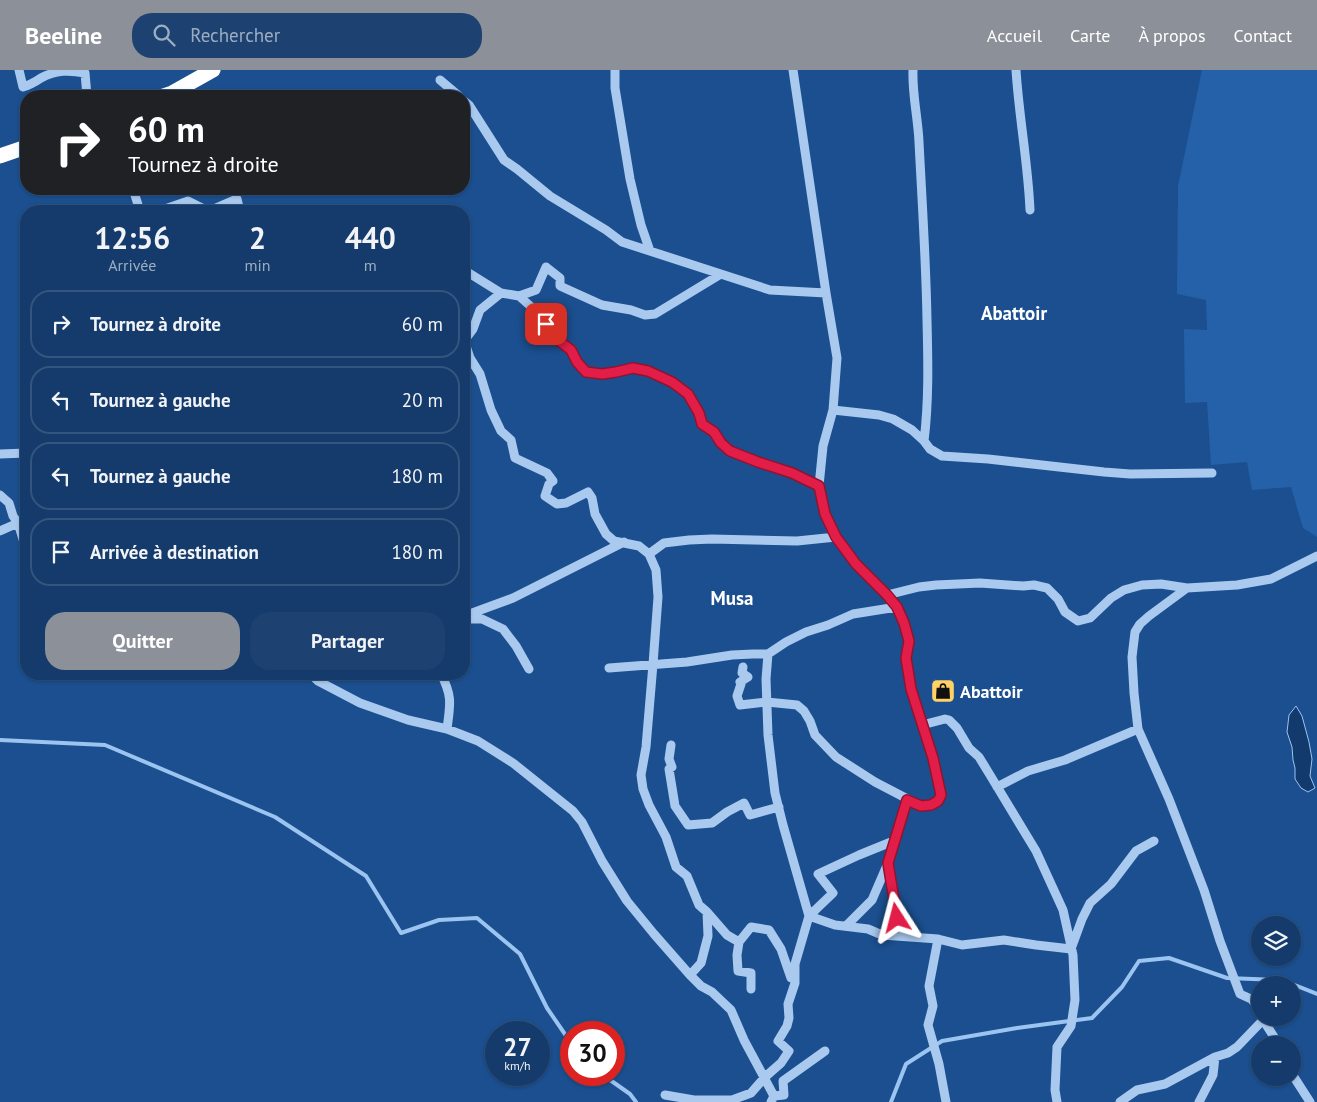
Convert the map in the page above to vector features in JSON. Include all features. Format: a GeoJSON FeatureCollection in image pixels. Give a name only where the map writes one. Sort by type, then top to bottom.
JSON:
{"type":"FeatureCollection","features":[{"type":"Feature","properties":{"kind":"highway"},"geometry":{"type":"LineString","coordinates":[[177,90],[213,70]]}},
{"type":"Feature","properties":{"kind":"highway"},"geometry":{"type":"LineString","coordinates":[[0,156],[20,149]]}},
{"type":"Feature","properties":{"kind":"street"},"geometry":{"type":"LineString","coordinates":[[19,70],[23,87],[31,85],[58,71],[71,70],[85,73],[86,90]]}},
{"type":"Feature","properties":{"kind":"street"},"geometry":{"type":"LineString","coordinates":[[615,70],[630,179],[641,225],[650,251]]}},
{"type":"Feature","properties":{"kind":"street"},"geometry":{"type":"LineString","coordinates":[[743,668],[742,673],[748,677],[740,682],[742,684],[736,696],[740,705],[767,702],[797,705],[804,711],[810,721],[815,735],[836,757],[860,774],[921,806],[931,805],[938,801],[941,795],[933,758],[911,689],[907,670],[906,658],[909,641],[904,623],[897,607],[856,564],[836,537],[825,514],[819,486],[823,446],[833,410],[837,358],[793,70]]}},
{"type":"Feature","properties":{"kind":"street"},"geometry":{"type":"LineString","coordinates":[[913,70],[919,136],[926,280],[928,356],[927,418],[924,441]]}},
{"type":"Feature","properties":{"kind":"street"},"geometry":{"type":"LineString","coordinates":[[1016,70],[1030,210]]}},
{"type":"Feature","properties":{"kind":"street"},"geometry":{"type":"LineString","coordinates":[[440,80],[452,90]]}},
{"type":"Feature","properties":{"kind":"street"},"geometry":{"type":"LineString","coordinates":[[470,108],[504,160],[517,168],[550,196],[622,242],[770,290],[826,293]]}},
{"type":"Feature","properties":{"kind":"street"},"geometry":{"type":"LineString","coordinates":[[224,205],[238,199],[239,205]]}},
{"type":"Feature","properties":{"kind":"street"},"geometry":{"type":"LineString","coordinates":[[176,205],[188,201],[196,205]]}},
{"type":"Feature","properties":{"kind":"street"},"geometry":{"type":"LineString","coordinates":[[519,296],[536,290],[546,266],[560,278],[560,286],[578,295],[602,305],[631,310],[645,315],[656,314],[721,274]]}},
{"type":"Feature","properties":{"kind":"street"},"geometry":{"type":"LineString","coordinates":[[470,274],[501,292],[519,296],[538,312],[554,337],[571,350],[577,362],[586,372],[602,374],[633,368],[648,371],[672,382],[688,394],[699,413],[702,424],[714,432],[721,443],[730,451],[792,473],[819,486]]}},
{"type":"Feature","properties":{"kind":"street"},"geometry":{"type":"LineString","coordinates":[[470,333],[480,310],[501,292]]}},
{"type":"Feature","properties":{"kind":"street"},"geometry":{"type":"LineString","coordinates":[[470,358],[480,374],[491,410],[501,431],[510,440],[515,458],[548,473],[552,481],[548,484],[545,496],[557,504],[566,503],[588,492],[592,498],[595,514],[606,534],[614,541],[639,546],[648,554],[656,570],[657,588],[653,664],[646,747],[641,775],[644,789],[649,805],[666,837],[676,867],[687,876],[698,905],[707,912],[727,935],[739,942]]}},
{"type":"Feature","properties":{"kind":"street"},"geometry":{"type":"LineString","coordinates":[[833,410],[879,415],[893,419],[912,430],[924,441],[930,450],[942,456],[1130,474],[1212,473]]}},
{"type":"Feature","properties":{"kind":"street"},"geometry":{"type":"LineString","coordinates":[[0,454],[20,453]]}},
{"type":"Feature","properties":{"kind":"street"},"geometry":{"type":"LineString","coordinates":[[0,495],[9,503],[20,530]]}},
{"type":"Feature","properties":{"kind":"street"},"geometry":{"type":"LineString","coordinates":[[0,532],[18,523]]}},
{"type":"Feature","properties":{"kind":"street"},"geometry":{"type":"LineString","coordinates":[[648,554],[664,544],[689,540],[796,541],[836,537]]}},
{"type":"Feature","properties":{"kind":"street"},"geometry":{"type":"LineString","coordinates":[[470,615],[513,598],[624,542]]}},
{"type":"Feature","properties":{"kind":"street"},"geometry":{"type":"LineString","coordinates":[[887,595],[936,585],[980,583],[1034,585],[1047,588],[1058,599],[1065,612],[1078,621],[1090,618],[1111,598],[1124,590],[1142,585],[1161,584],[1187,588],[1237,585],[1271,579],[1317,556]]}},
{"type":"Feature","properties":{"kind":"street"},"geometry":{"type":"LineString","coordinates":[[1187,588],[1149,616],[1140,624],[1135,632],[1132,657],[1138,729],[1169,799],[1204,890],[1240,994],[1251,999]]}},
{"type":"Feature","properties":{"kind":"street"},"geometry":{"type":"LineString","coordinates":[[610,668],[686,662],[739,655],[768,654],[806,632],[853,614],[897,607]]}},
{"type":"Feature","properties":{"kind":"street"},"geometry":{"type":"LineString","coordinates":[[470,618],[482,619],[503,629],[516,646],[529,669]]}},
{"type":"Feature","properties":{"kind":"street"},"geometry":{"type":"LineString","coordinates":[[768,654],[766,679],[771,761],[783,825],[809,916]]}},
{"type":"Feature","properties":{"kind":"street"},"geometry":{"type":"LineString","coordinates":[[317,680],[360,703],[408,720],[447,730],[478,742],[514,762],[573,810],[582,822],[602,861],[627,901],[690,976],[701,986],[712,992],[731,1010],[744,1040],[765,1077],[772,1099],[784,1095],[782,1081],[825,1051]]}},
{"type":"Feature","properties":{"kind":"street"},"geometry":{"type":"LineString","coordinates":[[444,680],[448,688],[450,703],[447,730]]}},
{"type":"Feature","properties":{"kind":"street"},"geometry":{"type":"LineString","coordinates":[[922,725],[945,719],[949,720],[957,728],[969,748],[979,757],[1036,852],[1064,910],[1072,955],[1074,1000],[1071,1026],[1057,1047],[1055,1090],[1057,1102]]}},
{"type":"Feature","properties":{"kind":"street"},"geometry":{"type":"LineString","coordinates":[[997,787],[1028,771],[1065,760],[1138,729]]}},
{"type":"Feature","properties":{"kind":"street"},"geometry":{"type":"LineString","coordinates":[[671,745],[669,759],[672,767],[668,769],[675,806],[688,826],[712,823],[744,803],[750,815],[779,807]]}},
{"type":"Feature","properties":{"kind":"street"},"geometry":{"type":"LineString","coordinates":[[846,926],[872,900],[888,863],[907,800]]}},
{"type":"Feature","properties":{"kind":"street"},"geometry":{"type":"LineString","coordinates":[[665,1095],[694,1100],[732,1100],[751,1093],[781,1063],[789,1051],[778,1041],[790,1018],[788,1004],[795,983],[795,964],[809,916],[833,893],[818,874],[859,854],[896,840]]}},
{"type":"Feature","properties":{"kind":"street"},"geometry":{"type":"LineString","coordinates":[[1071,950],[1090,903],[1111,884],[1136,851],[1154,841]]}},
{"type":"Feature","properties":{"kind":"street"},"geometry":{"type":"LineString","coordinates":[[888,863],[900,936]]}},
{"type":"Feature","properties":{"kind":"street"},"geometry":{"type":"LineString","coordinates":[[690,976],[701,963],[708,936],[707,912]]}},
{"type":"Feature","properties":{"kind":"street"},"geometry":{"type":"LineString","coordinates":[[809,916],[835,925],[868,929],[882,935],[938,939],[962,946],[1004,940],[1071,950]]}},
{"type":"Feature","properties":{"kind":"street"},"geometry":{"type":"LineString","coordinates":[[751,989],[751,973],[738,971],[737,955],[739,942],[751,927],[769,930],[781,949],[794,988]]}},
{"type":"Feature","properties":{"kind":"street"},"geometry":{"type":"LineString","coordinates":[[938,939],[929,986],[933,1006],[928,1025],[939,1064],[946,1102]]}},
{"type":"Feature","properties":{"kind":"street"},"geometry":{"type":"LineString","coordinates":[[1120,1102],[1137,1090],[1165,1084],[1215,1057],[1228,1053],[1238,1047],[1257,1026]]}},
{"type":"Feature","properties":{"kind":"street"},"geometry":{"type":"LineString","coordinates":[[1199,1102],[1213,1075],[1215,1057]]}},
{"type":"Feature","properties":{"kind":"street"},"geometry":{"type":"LineString","coordinates":[[1300,1086],[1310,1102]]}},
{"type":"Feature","properties":{"kind":"shaded area"},"geometry":{"type":"Polygon","coordinates":[[[1202,70],[1317,70],[1317,537],[1303,528],[1291,487],[1252,490],[1247,462],[1211,465],[1207,402],[1185,403],[1184,329],[1207,330],[1206,300],[1177,294],[1178,186],[1202,70]]]}},
{"type":"Feature","properties":{"kind":"shaded area"},"geometry":{"type":"Polygon","coordinates":[[[1296,706],[1302,716],[1312,759],[1310,776],[1315,788],[1308,792],[1301,788],[1295,779],[1292,747],[1287,732],[1289,715],[1296,706]]]}},
{"type":"Feature","properties":{"kind":"waterway"},"geometry":{"type":"LineString","coordinates":[[0,740],[105,745],[275,817],[366,876],[401,933],[439,920],[477,918],[520,954],[547,1008],[560,1027]]}},
{"type":"Feature","properties":{"kind":"waterway"},"geometry":{"type":"LineString","coordinates":[[891,1102],[906,1064],[942,1041],[1092,1018],[1122,987],[1139,961],[1169,958],[1227,978],[1282,980],[1317,994]]}},
{"type":"Feature","properties":{"kind":"waterway"},"geometry":{"type":"LineString","coordinates":[[619,1086],[630,1094],[636,1102]]}},
{"type":"Feature","properties":{"kind":"place","name":"Abattoir"},"geometry":{"type":"Point","coordinates":[943,691]}},
{"type":"Feature","properties":{"kind":"district","name":"Abattoir"},"geometry":{"type":"Point","coordinates":[1014,313]}},
{"type":"Feature","properties":{"kind":"district","name":"Musa"},"geometry":{"type":"Point","coordinates":[732,598]}},
{"type":"Feature","properties":{"kind":"route"},"geometry":{"type":"LineString","coordinates":[[546,324],[554,337],[571,350],[577,362],[586,372],[602,374],[633,368],[648,371],[672,382],[688,394],[699,413],[702,424],[714,432],[721,443],[730,451],[792,473],[819,486],[825,514],[836,537],[856,564],[897,607],[909,641],[906,658],[911,689],[933,758],[941,795],[938,801],[931,805],[921,806],[907,800],[888,863],[897,918]]}}]}
